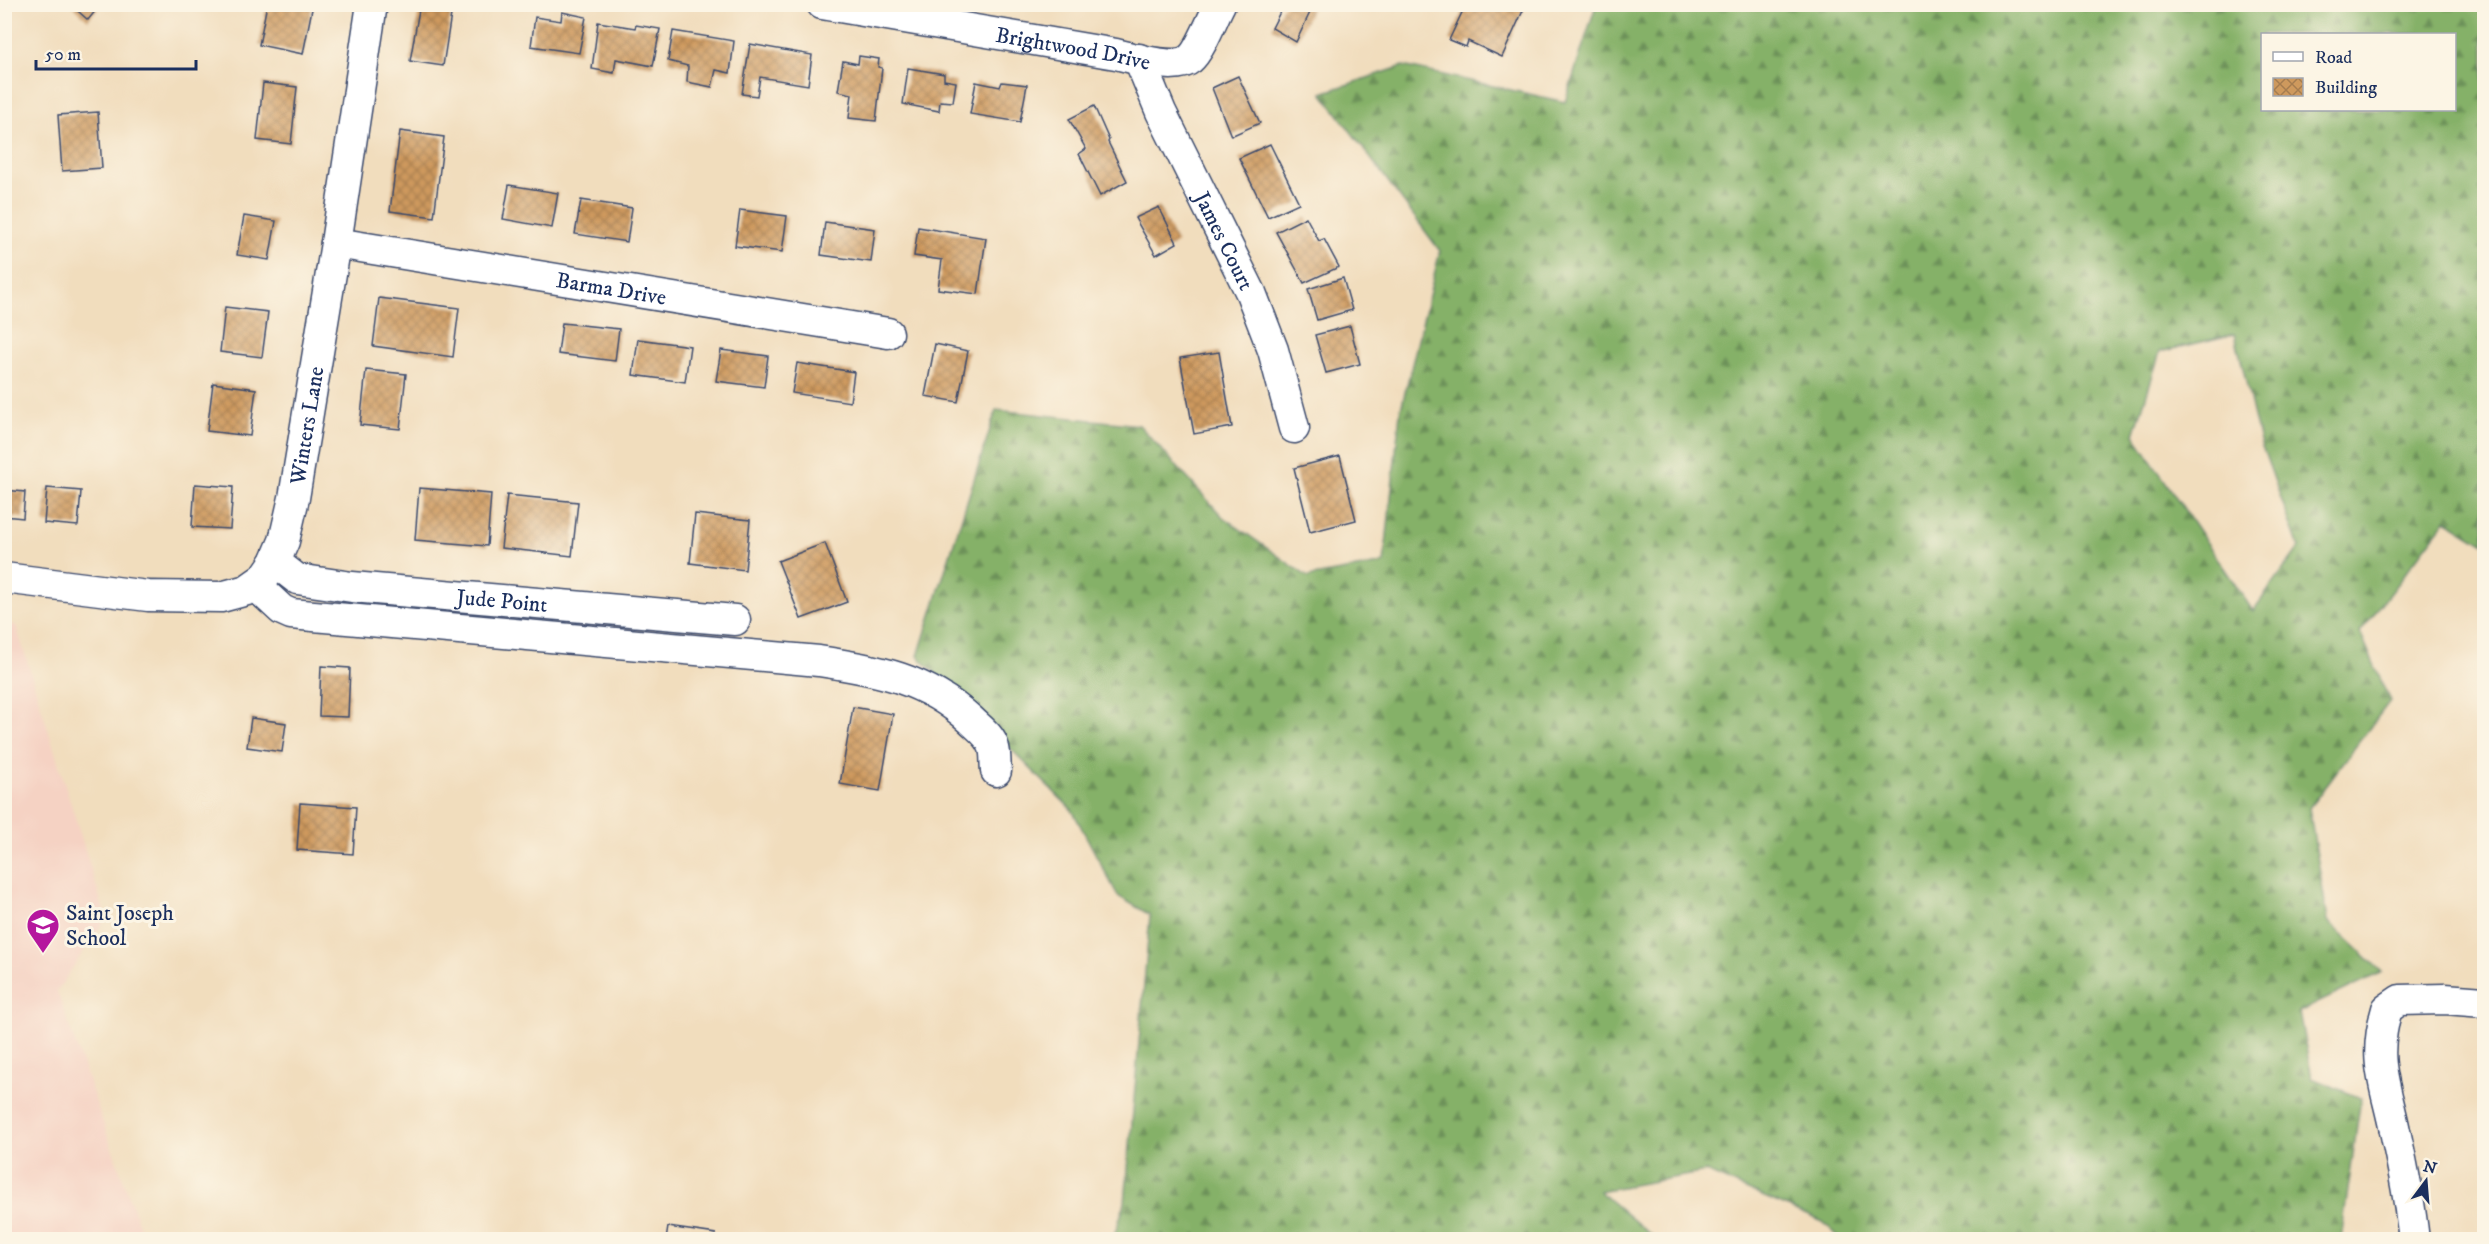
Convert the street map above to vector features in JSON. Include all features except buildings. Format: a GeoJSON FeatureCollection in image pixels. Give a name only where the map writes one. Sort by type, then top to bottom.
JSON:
{"type":"FeatureCollection","features":[{"type":"Feature","properties":{"kind":"street","name":"Winters Lane"},"geometry":{"type":"LineString","coordinates":[[4,578],[148,596],[221,597],[235,595],[255,585],[264,578],[275,562],[284,541],[294,498],[372,4]]}},
{"type":"Feature","properties":{"kind":"street","name":"Brightwood Drive"},"geometry":{"type":"LineString","coordinates":[[822,4],[1139,59],[1180,64],[1190,60],[1196,54],[1220,4]]}},
{"type":"Feature","properties":{"kind":"street","name":"James Court"},"geometry":{"type":"LineString","coordinates":[[1139,59],[1161,112],[1251,293],[1273,350],[1294,428]]}},
{"type":"Feature","properties":{"kind":"street","name":"Barma Drive"},"geometry":{"type":"LineString","coordinates":[[336,243],[888,333]]}},
{"type":"Feature","properties":{"kind":"street","name":"Jude Point"},"geometry":{"type":"LineString","coordinates":[[275,562],[297,579],[352,587],[735,620]]}},
{"type":"Feature","properties":{"kind":"street"},"geometry":{"type":"LineString","coordinates":[[255,585],[282,610],[291,614],[819,660],[869,669],[921,685],[955,705],[989,737],[994,748],[996,771]]}},
{"type":"Feature","properties":{"kind":"street"},"geometry":{"type":"LineString","coordinates":[[2414,1239],[2395,1128],[2379,1059],[2381,1031],[2387,1009],[2400,1000],[2445,999],[2484,1002]]}},
{"type":"Feature","properties":{"kind":"shaded area","name":"Saint Joseph School"},"geometry":{"type":"Polygon","coordinates":[[[5,624],[16,625],[106,918],[57,991],[144,1239],[5,1239],[5,624]]]}},
{"type":"Feature","properties":{"kind":"green space"},"geometry":{"type":"Polygon","coordinates":[[[1596,5],[2484,5],[2484,544],[2446,520],[2360,632],[2390,701],[2309,808],[2328,921],[2382,972],[2299,1012],[2312,1078],[2361,1098],[2341,1239],[1841,1239],[1823,1222],[1706,1172],[1599,1191],[1656,1239],[1113,1239],[1125,1203],[1150,915],[1118,896],[1072,810],[918,656],[996,410],[1139,425],[1223,517],[1308,577],[1384,563],[1400,413],[1440,251],[1322,93],[1403,66],[1565,102],[1596,5]],[[2235,334],[2160,352],[2134,435],[2253,611],[2299,548],[2259,438],[2235,334]]]}},
{"type":"Feature","properties":{"kind":"place","name":"Saint Joseph School"},"geometry":{"type":"Point","coordinates":[43,954]}}]}
